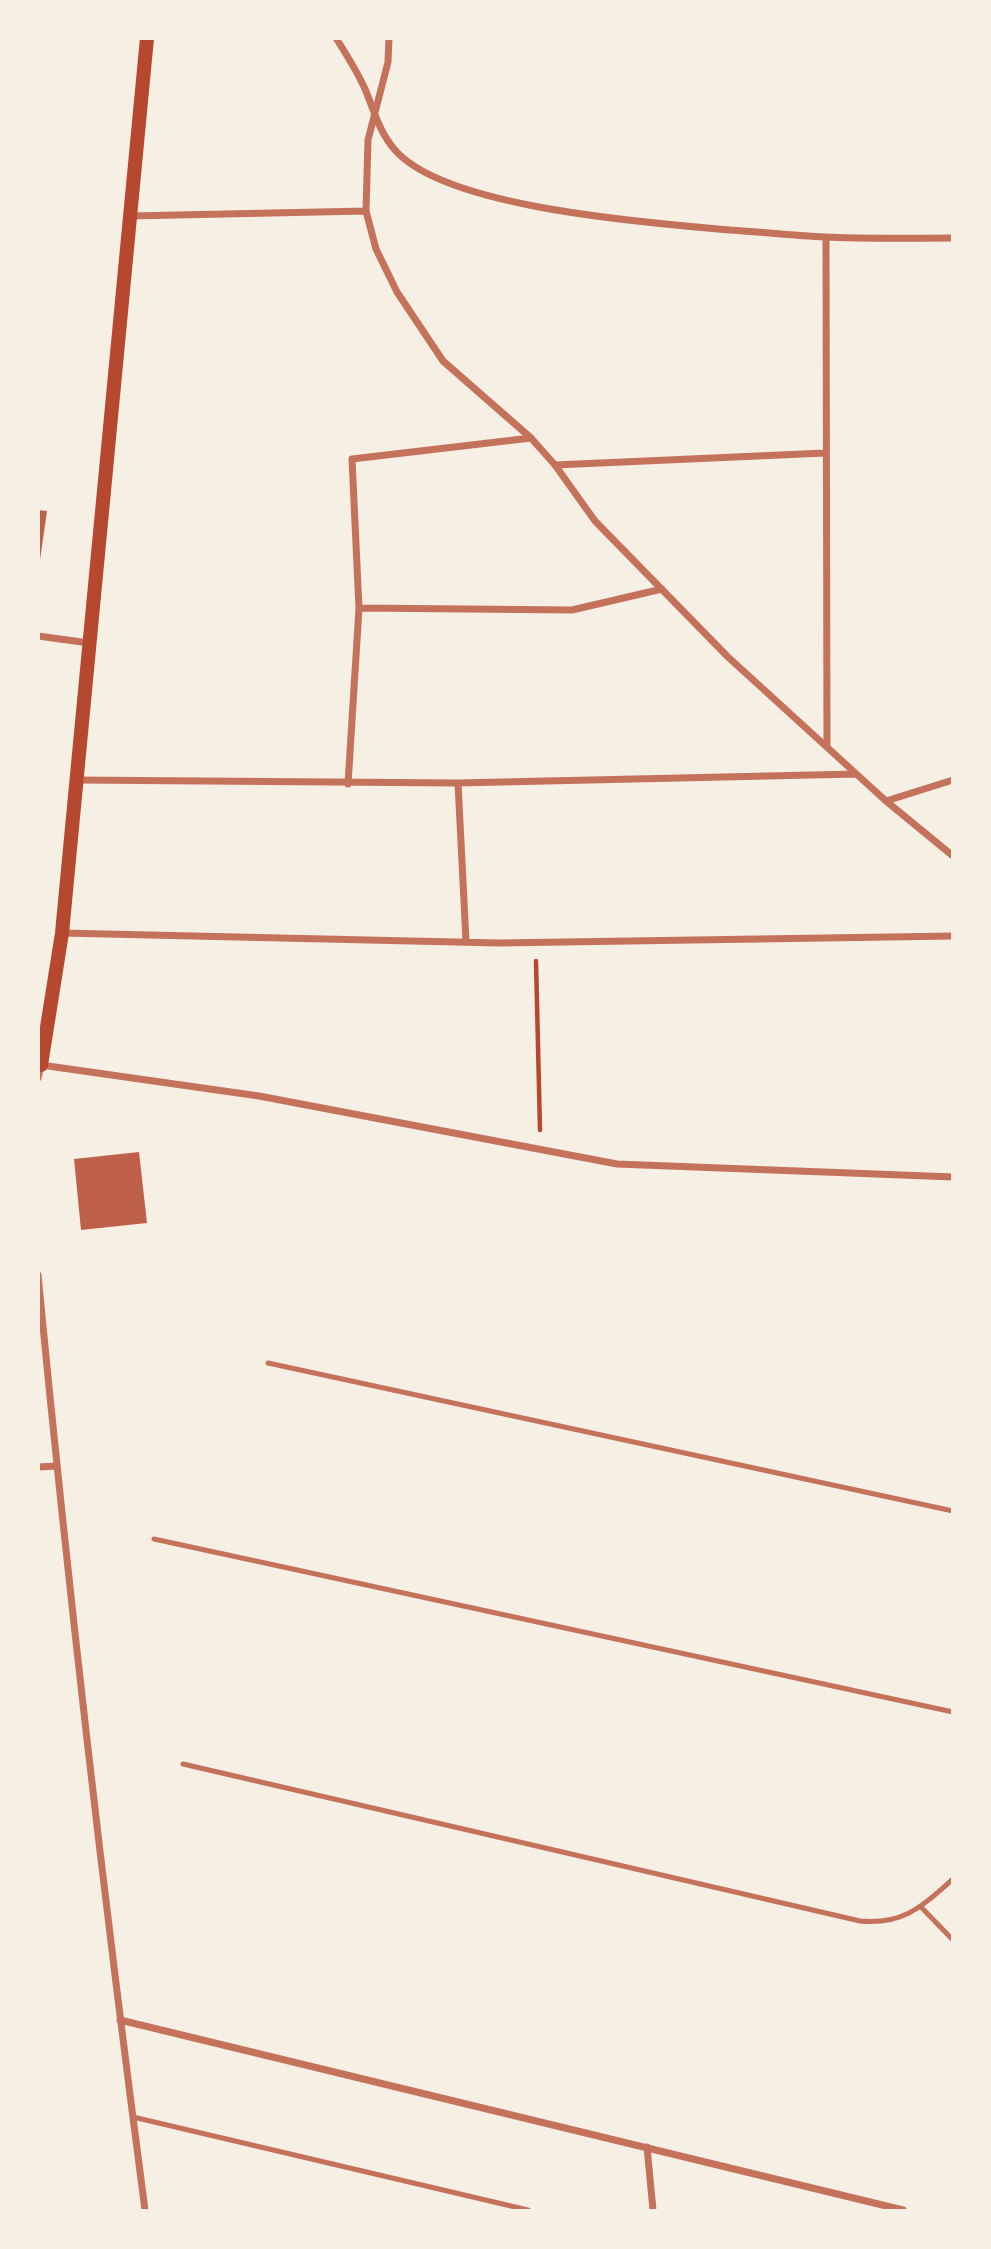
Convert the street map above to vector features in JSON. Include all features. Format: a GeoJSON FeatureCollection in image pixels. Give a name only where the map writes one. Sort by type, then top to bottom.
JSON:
{"type":"FeatureCollection","features":[{"type":"Feature","properties":{"kind":"main road"},"geometry":{"type":"LineString","coordinates":[[39,1069],[62,933],[147,38]]}},
{"type":"Feature","properties":{"kind":"street"},"geometry":{"type":"LineString","coordinates":[[336,38],[365,89],[374,116],[395,150],[417,169],[457,186],[501,199],[560,211],[671,225],[826,237],[953,238]]}},
{"type":"Feature","properties":{"kind":"street"},"geometry":{"type":"LineString","coordinates":[[389,38],[388,62],[368,140],[366,211],[376,249],[397,292],[443,361],[531,438],[555,465],[595,521],[728,657],[886,802],[953,856]]}},
{"type":"Feature","properties":{"kind":"street"},"geometry":{"type":"LineString","coordinates":[[129,216],[366,211]]}},
{"type":"Feature","properties":{"kind":"street"},"geometry":{"type":"LineString","coordinates":[[826,237],[827,747]]}},
{"type":"Feature","properties":{"kind":"street"},"geometry":{"type":"LineString","coordinates":[[348,784],[359,608],[352,459],[531,438]]}},
{"type":"Feature","properties":{"kind":"street"},"geometry":{"type":"LineString","coordinates":[[555,465],[825,453]]}},
{"type":"Feature","properties":{"kind":"street"},"geometry":{"type":"LineString","coordinates":[[359,608],[572,610],[662,589]]}},
{"type":"Feature","properties":{"kind":"street"},"geometry":{"type":"LineString","coordinates":[[38,636],[89,643]]}},
{"type":"Feature","properties":{"kind":"street"},"geometry":{"type":"LineString","coordinates":[[76,779],[348,784],[856,774]]}},
{"type":"Feature","properties":{"kind":"street"},"geometry":{"type":"LineString","coordinates":[[886,802],[953,780]]}},
{"type":"Feature","properties":{"kind":"street"},"geometry":{"type":"LineString","coordinates":[[458,783],[466,941]]}},
{"type":"Feature","properties":{"kind":"street"},"geometry":{"type":"LineString","coordinates":[[62,933],[536,943],[953,936]]}},
{"type":"Feature","properties":{"kind":"street"},"geometry":{"type":"LineString","coordinates":[[39,1069],[259,1096],[617,1164],[953,1177]]}},
{"type":"Feature","properties":{"kind":"street"},"geometry":{"type":"LineString","coordinates":[[38,1275],[120,2020],[145,2210]]}},
{"type":"Feature","properties":{"kind":"street"},"geometry":{"type":"LineString","coordinates":[[38,1467],[57,1466]]}},
{"type":"Feature","properties":{"kind":"street"},"geometry":{"type":"LineString","coordinates":[[120,2020],[904,2210]]}},
{"type":"Feature","properties":{"kind":"street"},"geometry":{"type":"LineString","coordinates":[[647,2147],[653,2210]]}},
{"type":"Feature","properties":{"kind":"lane"},"geometry":{"type":"LineString","coordinates":[[268,1363],[953,1511]]}},
{"type":"Feature","properties":{"kind":"lane"},"geometry":{"type":"LineString","coordinates":[[154,1539],[953,1712]]}},
{"type":"Feature","properties":{"kind":"lane"},"geometry":{"type":"LineString","coordinates":[[183,1764],[860,1921],[893,1920],[921,1907],[953,1879]]}},
{"type":"Feature","properties":{"kind":"lane"},"geometry":{"type":"LineString","coordinates":[[921,1907],[953,1940]]}},
{"type":"Feature","properties":{"kind":"lane"},"geometry":{"type":"LineString","coordinates":[[133,2117],[528,2210]]}},
{"type":"Feature","properties":{"kind":"path"},"geometry":{"type":"LineString","coordinates":[[536,943],[541,1149]]}},
{"type":"Feature","properties":{"kind":"building"},"geometry":{"type":"Polygon","coordinates":[[[38,510],[47,511],[40,560],[38,560],[38,510]]]}},
{"type":"Feature","properties":{"kind":"building"},"geometry":{"type":"Polygon","coordinates":[[[139,1152],[147,1223],[81,1230],[74,1159],[139,1152]]]}}]}
